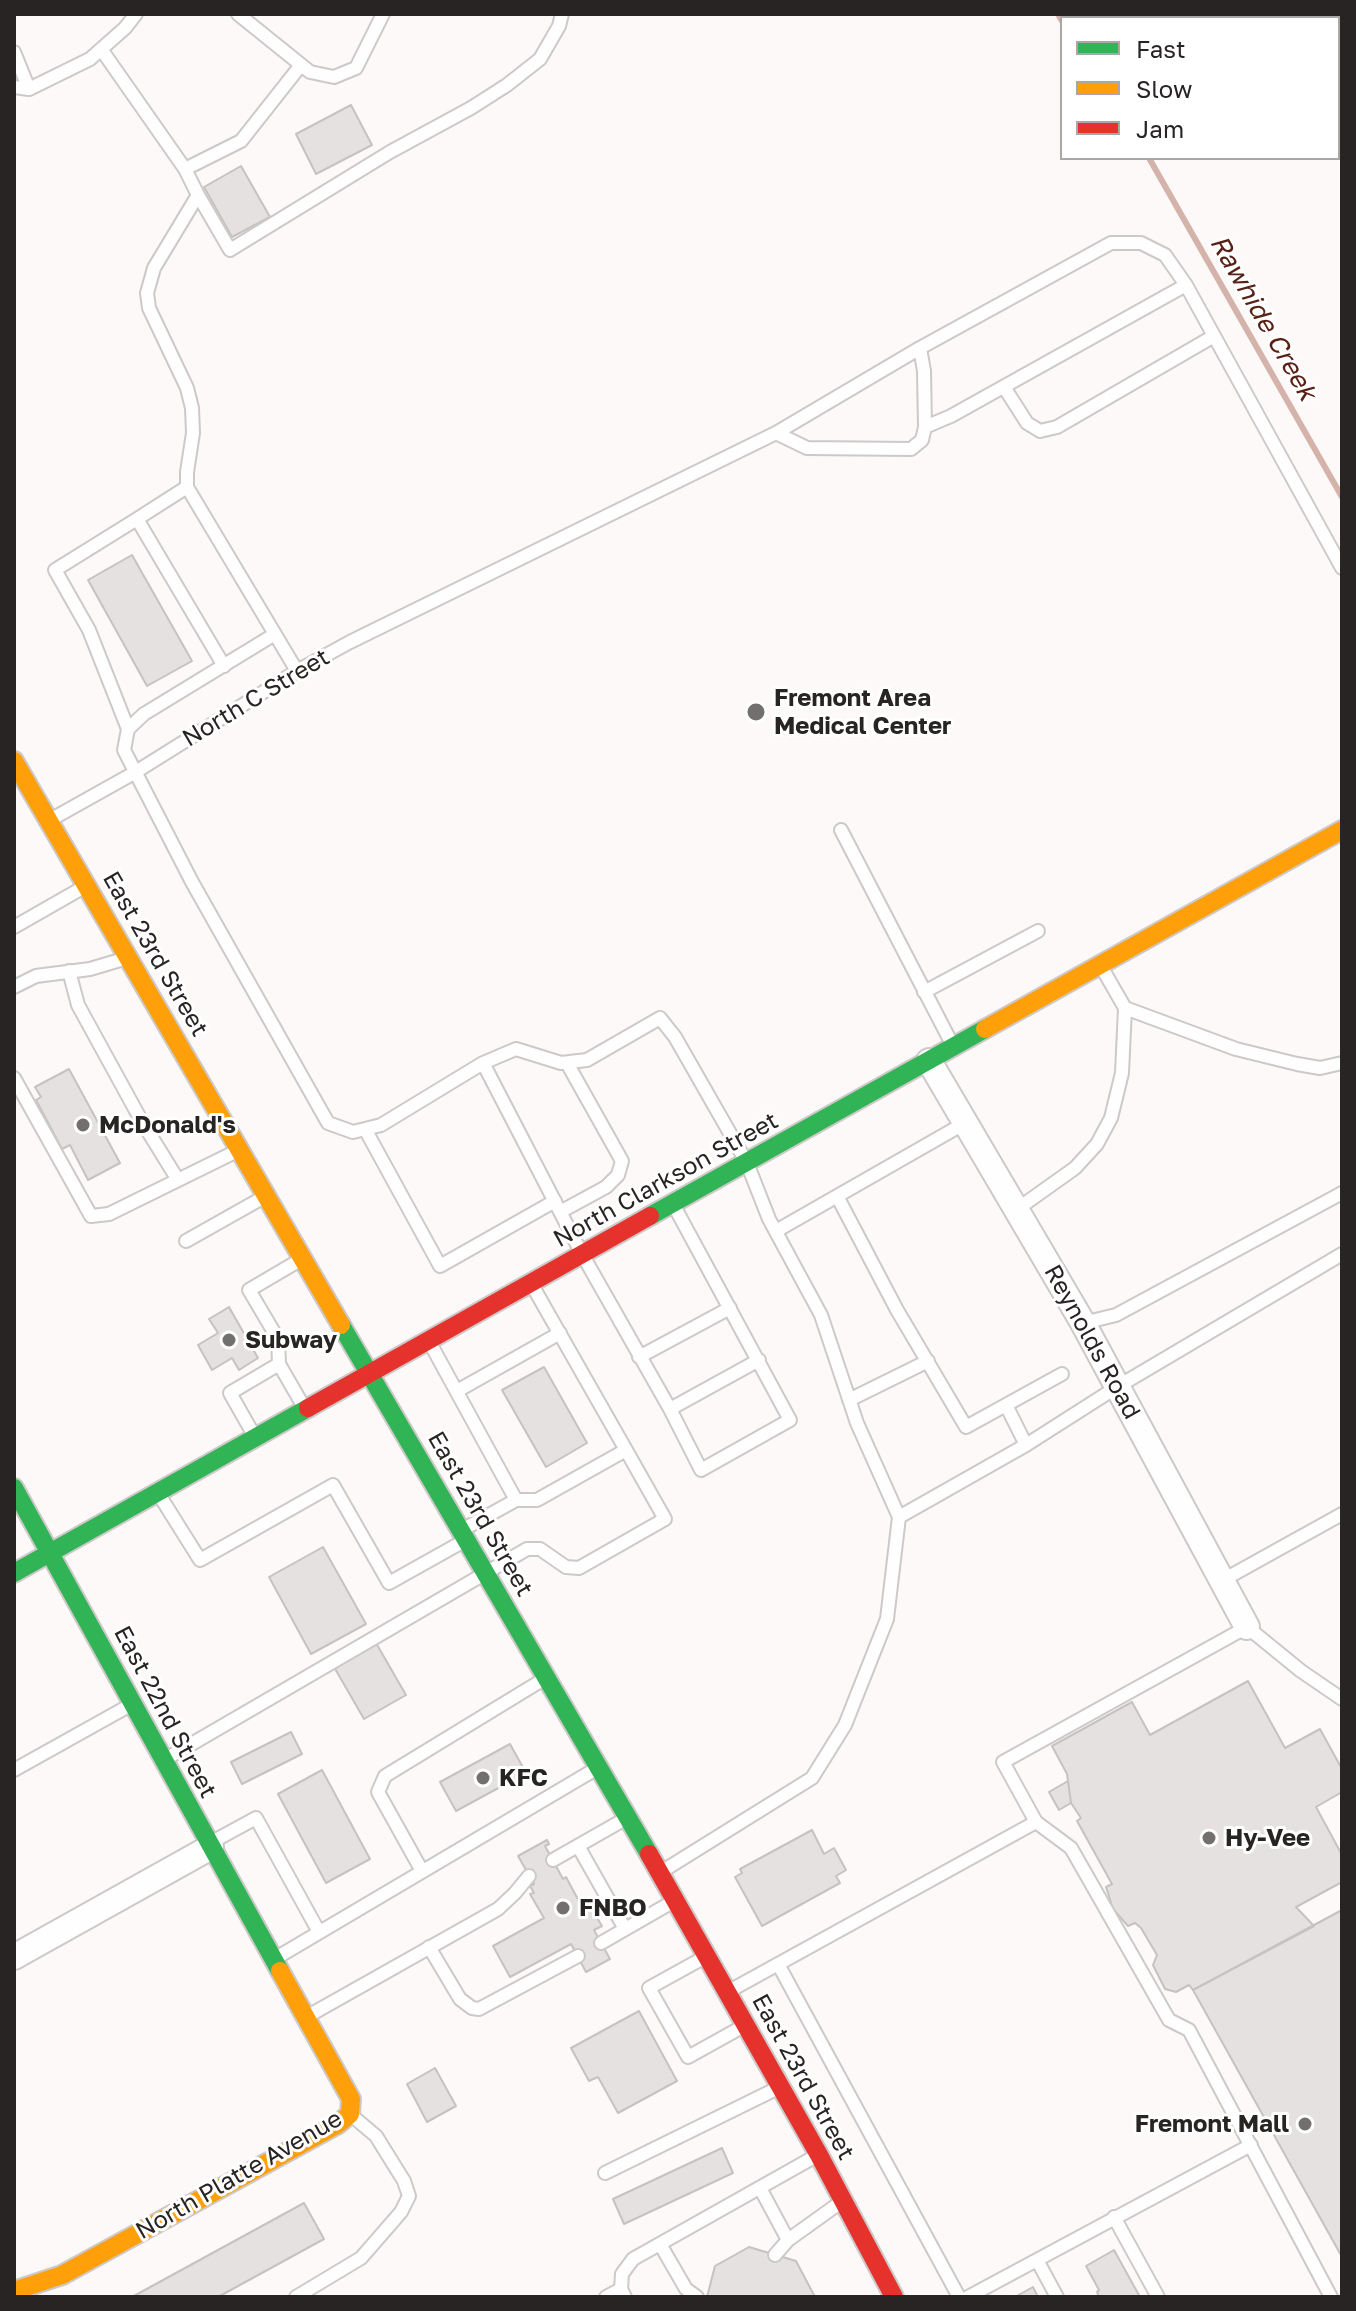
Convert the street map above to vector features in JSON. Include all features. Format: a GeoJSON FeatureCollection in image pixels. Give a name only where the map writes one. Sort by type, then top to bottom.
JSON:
{"type":"FeatureCollection","features":[{"type":"Feature","properties":{"kind":"street","name":"East 23rd Street"},"geometry":{"type":"LineString","coordinates":[[14,761],[21,789],[49,820],[130,957],[708,1955],[894,2297]]}},
{"type":"Feature","properties":{"kind":"street","name":"North Clarkson Street"},"geometry":{"type":"LineString","coordinates":[[14,1573],[1342,830]]}},
{"type":"Feature","properties":{"kind":"street","name":"Reynolds Road"},"geometry":{"type":"LineString","coordinates":[[929,1061],[1083,1323],[1247,1627]]}},
{"type":"Feature","properties":{"kind":"street","name":"East 22nd Street"},"geometry":{"type":"LineString","coordinates":[[14,1488],[274,1959]]}},
{"type":"Feature","properties":{"kind":"street"},"geometry":{"type":"LineString","coordinates":[[14,1957],[210,1846]]}},
{"type":"Feature","properties":{"kind":"street","name":"North Platte Avenue"},"geometry":{"type":"LineString","coordinates":[[14,2291],[62,2275],[338,2124],[350,2114],[351,2099],[274,1959]]}},
{"type":"Feature","properties":{"kind":"street","name":"North Platte Avenue"},"geometry":{"type":"LineString","coordinates":[[39,2297],[62,2275]]}},
{"type":"Feature","properties":{"kind":"lane"},"geometry":{"type":"LineString","coordinates":[[14,87],[29,89],[90,59],[136,14]]}},
{"type":"Feature","properties":{"kind":"lane"},"geometry":{"type":"LineString","coordinates":[[238,14],[310,72],[334,77],[356,68],[383,14]]}},
{"type":"Feature","properties":{"kind":"lane"},"geometry":{"type":"LineString","coordinates":[[101,49],[185,169],[230,250],[507,85],[540,59],[559,26],[562,14]]}},
{"type":"Feature","properties":{"kind":"lane"},"geometry":{"type":"LineString","coordinates":[[14,52],[29,89]]}},
{"type":"Feature","properties":{"kind":"lane"},"geometry":{"type":"LineString","coordinates":[[185,169],[241,141],[301,65]]}},
{"type":"Feature","properties":{"kind":"lane"},"geometry":{"type":"LineString","coordinates":[[198,195],[154,268],[147,293],[149,308],[182,377],[192,408],[193,433],[187,487],[297,671]]}},
{"type":"Feature","properties":{"kind":"lane","name":"North C Street"},"geometry":{"type":"LineString","coordinates":[[49,820],[134,773],[297,671],[350,642],[776,433],[920,348],[1111,243],[1141,243],[1165,255],[1186,285],[1342,568]]}},
{"type":"Feature","properties":{"kind":"lane"},"geometry":{"type":"LineString","coordinates":[[925,427],[951,416],[1186,285]]}},
{"type":"Feature","properties":{"kind":"lane"},"geometry":{"type":"LineString","coordinates":[[1004,387],[1027,423],[1040,431],[1057,427],[1214,336]]}},
{"type":"Feature","properties":{"kind":"lane"},"geometry":{"type":"LineString","coordinates":[[776,433],[807,448],[911,449],[922,440],[925,427],[924,371],[920,348]]}},
{"type":"Feature","properties":{"kind":"lane"},"geometry":{"type":"LineString","coordinates":[[187,487],[55,570],[89,630],[128,729],[124,750],[134,773],[328,1123],[353,1132],[381,1125],[483,1063],[516,1049],[561,1063],[587,1060],[660,1018],[675,1037],[747,1163],[776,1231],[821,1315],[857,1423],[899,1517],[887,1619],[845,1725],[812,1778],[660,1873]]}},
{"type":"Feature","properties":{"kind":"lane"},"geometry":{"type":"LineString","coordinates":[[137,519],[224,666]]}},
{"type":"Feature","properties":{"kind":"lane"},"geometry":{"type":"LineString","coordinates":[[128,729],[144,714],[275,634]]}},
{"type":"Feature","properties":{"kind":"lane"},"geometry":{"type":"LineString","coordinates":[[841,830],[953,1047]]}},
{"type":"Feature","properties":{"kind":"lane"},"geometry":{"type":"LineString","coordinates":[[14,927],[87,886]]}},
{"type":"Feature","properties":{"kind":"lane"},"geometry":{"type":"LineString","coordinates":[[924,992],[1038,931]]}},
{"type":"Feature","properties":{"kind":"lane"},"geometry":{"type":"LineString","coordinates":[[14,987],[36,976],[90,969],[130,957]]}},
{"type":"Feature","properties":{"kind":"lane"},"geometry":{"type":"LineString","coordinates":[[1016,1210],[1075,1168],[1097,1144],[1111,1118],[1122,1073],[1125,1008],[1100,965]]}},
{"type":"Feature","properties":{"kind":"lane"},"geometry":{"type":"LineString","coordinates":[[69,971],[78,1005],[178,1180]]}},
{"type":"Feature","properties":{"kind":"lane"},"geometry":{"type":"LineString","coordinates":[[1125,1008],[1236,1049],[1320,1068],[1342,1063]]}},
{"type":"Feature","properties":{"kind":"lane"},"geometry":{"type":"LineString","coordinates":[[483,1063],[582,1254],[701,1470],[790,1420],[673,1203]]}},
{"type":"Feature","properties":{"kind":"lane"},"geometry":{"type":"LineString","coordinates":[[365,1129],[440,1266],[557,1206],[606,1187],[618,1175],[622,1161],[567,1063]]}},
{"type":"Feature","properties":{"kind":"lane"},"geometry":{"type":"LineString","coordinates":[[14,1078],[91,1216],[109,1214],[240,1149]]}},
{"type":"Feature","properties":{"kind":"lane"},"geometry":{"type":"LineString","coordinates":[[776,1231],[965,1123]]}},
{"type":"Feature","properties":{"kind":"lane"},"geometry":{"type":"LineString","coordinates":[[1083,1323],[1116,1315],[1342,1193]]}},
{"type":"Feature","properties":{"kind":"lane"},"geometry":{"type":"LineString","coordinates":[[186,1241],[267,1195]]}},
{"type":"Feature","properties":{"kind":"lane"},"geometry":{"type":"LineString","coordinates":[[837,1196],[897,1310],[966,1427],[1062,1374]]}},
{"type":"Feature","properties":{"kind":"lane"},"geometry":{"type":"LineString","coordinates":[[899,1517],[1026,1445],[1117,1387],[1342,1254]]}},
{"type":"Feature","properties":{"kind":"lane"},"geometry":{"type":"LineString","coordinates":[[303,1258],[249,1290],[278,1339],[279,1364],[306,1410]]}},
{"type":"Feature","properties":{"kind":"lane"},"geometry":{"type":"LineString","coordinates":[[164,1760],[527,1549],[540,1549],[566,1567],[579,1568],[665,1519],[531,1283]]}},
{"type":"Feature","properties":{"kind":"lane"},"geometry":{"type":"LineString","coordinates":[[639,1357],[730,1308]]}},
{"type":"Feature","properties":{"kind":"lane"},"geometry":{"type":"LineString","coordinates":[[457,1391],[560,1333]]}},
{"type":"Feature","properties":{"kind":"lane"},"geometry":{"type":"LineString","coordinates":[[429,1340],[516,1500]]}},
{"type":"Feature","properties":{"kind":"lane"},"geometry":{"type":"LineString","coordinates":[[670,1409],[759,1360]]}},
{"type":"Feature","properties":{"kind":"lane"},"geometry":{"type":"LineString","coordinates":[[849,1400],[928,1361]]}},
{"type":"Feature","properties":{"kind":"lane"},"geometry":{"type":"LineString","coordinates":[[256,1438],[230,1393],[279,1364]]}},
{"type":"Feature","properties":{"kind":"lane"},"geometry":{"type":"LineString","coordinates":[[1006,1405],[1026,1445]]}},
{"type":"Feature","properties":{"kind":"lane"},"geometry":{"type":"LineString","coordinates":[[158,1493],[200,1560],[333,1485],[389,1583],[516,1500],[537,1500],[626,1450]]}},
{"type":"Feature","properties":{"kind":"lane"},"geometry":{"type":"LineString","coordinates":[[1223,1580],[1342,1514]]}},
{"type":"Feature","properties":{"kind":"lane"},"geometry":{"type":"LineString","coordinates":[[1331,2297],[1189,2030],[1169,2020],[1071,1848],[1036,1822],[1003,1762],[1247,1627],[1301,1671],[1342,1699]]}},
{"type":"Feature","properties":{"kind":"lane"},"geometry":{"type":"LineString","coordinates":[[422,1871],[378,1792],[385,1776],[547,1677]]}},
{"type":"Feature","properties":{"kind":"lane"},"geometry":{"type":"LineString","coordinates":[[14,1770],[134,1703]]}},
{"type":"Feature","properties":{"kind":"lane"},"geometry":{"type":"LineString","coordinates":[[274,1959],[599,1767]]}},
{"type":"Feature","properties":{"kind":"lane"},"geometry":{"type":"LineString","coordinates":[[553,1860],[628,1817]]}},
{"type":"Feature","properties":{"kind":"lane"},"geometry":{"type":"LineString","coordinates":[[210,1846],[256,1818],[319,1932]]}},
{"type":"Feature","properties":{"kind":"lane"},"geometry":{"type":"LineString","coordinates":[[728,1991],[1036,1822]]}},
{"type":"Feature","properties":{"kind":"lane"},"geometry":{"type":"LineString","coordinates":[[578,1846],[625,1929]]}},
{"type":"Feature","properties":{"kind":"lane"},"geometry":{"type":"LineString","coordinates":[[306,2017],[498,1909],[529,1876]]}},
{"type":"Feature","properties":{"kind":"lane"},"geometry":{"type":"LineString","coordinates":[[601,1943],[676,1900]]}},
{"type":"Feature","properties":{"kind":"lane"},"geometry":{"type":"LineString","coordinates":[[429,1947],[460,1999],[479,2009],[578,1956]]}},
{"type":"Feature","properties":{"kind":"lane"},"geometry":{"type":"LineString","coordinates":[[708,1955],[649,1988],[688,2057],[746,2024]]}},
{"type":"Feature","properties":{"kind":"lane"},"geometry":{"type":"LineString","coordinates":[[778,1964],[959,2297]]}},
{"type":"Feature","properties":{"kind":"lane"},"geometry":{"type":"LineString","coordinates":[[605,2173],[781,2086]]}},
{"type":"Feature","properties":{"kind":"lane"},"geometry":{"type":"LineString","coordinates":[[296,2297],[361,2258],[401,2212],[409,2196],[404,2181],[376,2136],[350,2114]]}},
{"type":"Feature","properties":{"kind":"lane"},"geometry":{"type":"LineString","coordinates":[[968,2297],[1251,2145]]}},
{"type":"Feature","properties":{"kind":"lane"},"geometry":{"type":"LineString","coordinates":[[606,2297],[623,2293],[622,2274],[633,2259],[819,2155]]}},
{"type":"Feature","properties":{"kind":"lane"},"geometry":{"type":"LineString","coordinates":[[760,2188],[788,2240]]}},
{"type":"Feature","properties":{"kind":"lane"},"geometry":{"type":"LineString","coordinates":[[775,2255],[788,2240],[843,2200]]}},
{"type":"Feature","properties":{"kind":"lane"},"geometry":{"type":"LineString","coordinates":[[1114,2217],[1158,2297]]}},
{"type":"Feature","properties":{"kind":"lane"},"geometry":{"type":"LineString","coordinates":[[660,2244],[686,2289],[697,2297]]}},
{"type":"Feature","properties":{"kind":"lane"},"geometry":{"type":"LineString","coordinates":[[1037,2260],[1057,2297]]}},
{"type":"Feature","properties":{"kind":"building"},"geometry":{"type":"Polygon","coordinates":[[[351,105],[372,145],[316,174],[296,134],[351,105]]]}},
{"type":"Feature","properties":{"kind":"building"},"geometry":{"type":"Polygon","coordinates":[[[241,166],[270,217],[232,237],[204,187],[241,166]]]}},
{"type":"Feature","properties":{"kind":"building"},"geometry":{"type":"Polygon","coordinates":[[[132,555],[192,661],[147,686],[88,580],[132,555]]]}},
{"type":"Feature","properties":{"kind":"building"},"geometry":{"type":"Polygon","coordinates":[[[69,1069],[120,1163],[88,1180],[70,1145],[62,1149],[36,1100],[41,1097],[35,1087],[69,1069]]]}},
{"type":"Feature","properties":{"kind":"building"},"geometry":{"type":"Polygon","coordinates":[[[229,1307],[258,1358],[239,1370],[232,1358],[212,1370],[198,1345],[218,1333],[209,1319],[229,1307]]]}},
{"type":"Feature","properties":{"kind":"building"},"geometry":{"type":"Polygon","coordinates":[[[544,1367],[587,1443],[546,1467],[502,1390],[544,1367]]]}},
{"type":"Feature","properties":{"kind":"building"},"geometry":{"type":"Polygon","coordinates":[[[323,1547],[366,1624],[311,1654],[269,1577],[323,1547]]]}},
{"type":"Feature","properties":{"kind":"building"},"geometry":{"type":"Polygon","coordinates":[[[376,1643],[406,1695],[364,1719],[334,1667],[376,1643]]]}},
{"type":"Feature","properties":{"kind":"building","name":"Hy-Vee"},"geometry":{"type":"Polygon","coordinates":[[[1248,1681],[1285,1748],[1320,1729],[1342,1769],[1342,1792],[1316,1807],[1342,1855],[1342,1882],[1296,1907],[1314,1926],[1193,1990],[1189,1985],[1176,1992],[1165,1989],[1153,1965],[1157,1955],[1141,1928],[1135,1923],[1128,1926],[1113,1909],[1106,1887],[1112,1884],[1077,1821],[1081,1818],[1071,1803],[1067,1774],[1052,1746],[1132,1702],[1150,1735],[1248,1681]]]}},
{"type":"Feature","properties":{"kind":"building"},"geometry":{"type":"Polygon","coordinates":[[[291,1732],[302,1754],[242,1784],[231,1762],[291,1732]]]}},
{"type":"Feature","properties":{"kind":"building","name":"KFC"},"geometry":{"type":"Polygon","coordinates":[[[510,1744],[526,1773],[456,1811],[440,1782],[510,1744]]]}},
{"type":"Feature","properties":{"kind":"building"},"geometry":{"type":"Polygon","coordinates":[[[322,1770],[370,1859],[326,1883],[278,1794],[322,1770]]]}},
{"type":"Feature","properties":{"kind":"building"},"geometry":{"type":"Polygon","coordinates":[[[1068,1781],[1071,1803],[1059,1810],[1049,1792],[1068,1781]]]}},
{"type":"Feature","properties":{"kind":"building"},"geometry":{"type":"Polygon","coordinates":[[[812,1830],[824,1854],[834,1848],[846,1870],[836,1876],[840,1883],[762,1926],[735,1877],[742,1873],[740,1869],[812,1830]]]}},
{"type":"Feature","properties":{"kind":"building","name":"FNBO"},"geometry":{"type":"Polygon","coordinates":[[[547,1840],[549,1844],[545,1846],[563,1879],[566,1877],[580,1903],[585,1901],[602,1926],[594,1930],[610,1959],[586,1972],[571,1944],[510,1977],[493,1946],[544,1918],[530,1894],[534,1893],[530,1886],[534,1884],[518,1856],[547,1840]]]}},
{"type":"Feature","properties":{"kind":"building","name":"Fremont Mall"},"geometry":{"type":"Polygon","coordinates":[[[1342,1910],[1342,2257],[1193,1990],[1342,1910]]]}},
{"type":"Feature","properties":{"kind":"building"},"geometry":{"type":"Polygon","coordinates":[[[639,2011],[677,2081],[618,2113],[598,2077],[589,2081],[571,2048],[639,2011]]]}},
{"type":"Feature","properties":{"kind":"building"},"geometry":{"type":"Polygon","coordinates":[[[435,2068],[456,2106],[427,2122],[407,2084],[435,2068]]]}},
{"type":"Feature","properties":{"kind":"building"},"geometry":{"type":"Polygon","coordinates":[[[722,2148],[733,2173],[624,2224],[613,2199],[722,2148]]]}},
{"type":"Feature","properties":{"kind":"building"},"geometry":{"type":"Polygon","coordinates":[[[304,2203],[324,2239],[218,2297],[132,2297],[304,2203]]]}},
{"type":"Feature","properties":{"kind":"building"},"geometry":{"type":"Polygon","coordinates":[[[749,2247],[796,2261],[815,2297],[707,2297],[715,2266],[749,2247]]]}},
{"type":"Feature","properties":{"kind":"building"},"geometry":{"type":"Polygon","coordinates":[[[1114,2250],[1140,2297],[1099,2297],[1099,2290],[1086,2266],[1114,2250]]]}},
{"type":"Feature","properties":{"kind":"building"},"geometry":{"type":"Polygon","coordinates":[[[1033,2287],[1038,2297],[1015,2297],[1033,2287]]]}},
{"type":"Feature","properties":{"kind":"waterway","name":"Rawhide Creek"},"geometry":{"type":"LineString","coordinates":[[1058,14],[1060,18]]}},
{"type":"Feature","properties":{"kind":"waterway","name":"Rawhide Creek"},"geometry":{"type":"LineString","coordinates":[[1150,160],[1342,497]]}},
{"type":"Feature","properties":{"kind":"traffic: fast"},"geometry":{"type":"LineString","coordinates":[[650,1216],[985,1029]]}},
{"type":"Feature","properties":{"kind":"traffic: fast"},"geometry":{"type":"LineString","coordinates":[[341,1325],[649,1854]]}},
{"type":"Feature","properties":{"kind":"traffic: fast"},"geometry":{"type":"LineString","coordinates":[[14,1573],[308,1408]]}},
{"type":"Feature","properties":{"kind":"traffic: fast"},"geometry":{"type":"LineString","coordinates":[[14,1488],[280,1971]]}},
{"type":"Feature","properties":{"kind":"traffic: slow"},"geometry":{"type":"LineString","coordinates":[[14,761],[341,1325]]}},
{"type":"Feature","properties":{"kind":"traffic: slow"},"geometry":{"type":"LineString","coordinates":[[985,1029],[1342,830]]}},
{"type":"Feature","properties":{"kind":"traffic: slow"},"geometry":{"type":"LineString","coordinates":[[14,2291],[62,2275],[338,2124],[350,2114],[351,2099],[280,1971]]}},
{"type":"Feature","properties":{"kind":"traffic: jam"},"geometry":{"type":"LineString","coordinates":[[308,1408],[650,1216]]}},
{"type":"Feature","properties":{"kind":"traffic: jam"},"geometry":{"type":"LineString","coordinates":[[649,1854],[819,2155],[894,2297]]}},
{"type":"Feature","properties":{"kind":"place","name":"Fremont Area Medical Center"},"geometry":{"type":"Point","coordinates":[756,712]}},
{"type":"Feature","properties":{"kind":"place","name":"McDonald's"},"geometry":{"type":"Point","coordinates":[83,1125]}},
{"type":"Feature","properties":{"kind":"place","name":"Subway"},"geometry":{"type":"Point","coordinates":[229,1340]}},
{"type":"Feature","properties":{"kind":"place","name":"KFC"},"geometry":{"type":"Point","coordinates":[483,1778]}},
{"type":"Feature","properties":{"kind":"place","name":"Hy-Vee"},"geometry":{"type":"Point","coordinates":[1209,1838]}},
{"type":"Feature","properties":{"kind":"place","name":"FNBO"},"geometry":{"type":"Point","coordinates":[563,1908]}},
{"type":"Feature","properties":{"kind":"place","name":"Fremont Mall"},"geometry":{"type":"Point","coordinates":[1305,2124]}}]}
